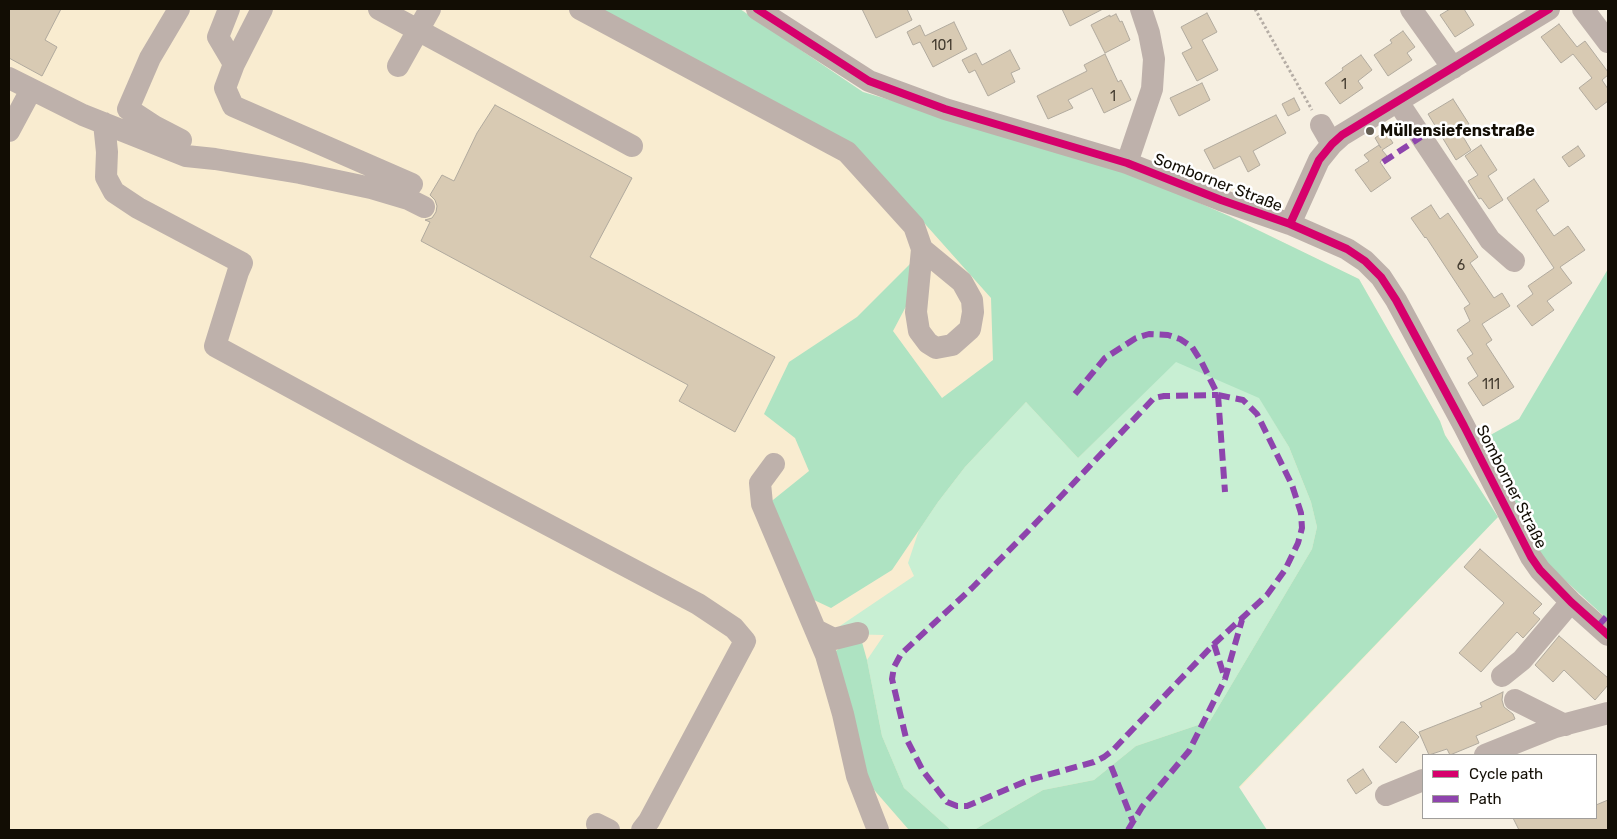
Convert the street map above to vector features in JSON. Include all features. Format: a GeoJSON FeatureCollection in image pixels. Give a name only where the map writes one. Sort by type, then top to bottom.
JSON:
{"type":"FeatureCollection","features":[{"type":"Feature","properties":{"kind":"street"},"geometry":{"type":"LineString","coordinates":[[179,9],[150,58],[128,109],[154,126],[215,159]]}},
{"type":"Feature","properties":{"kind":"street"},"geometry":{"type":"LineString","coordinates":[[229,9],[218,37],[234,64]]}},
{"type":"Feature","properties":{"kind":"street"},"geometry":{"type":"LineString","coordinates":[[262,9],[234,64],[225,88],[233,106],[412,184]]}},
{"type":"Feature","properties":{"kind":"street"},"geometry":{"type":"LineString","coordinates":[[378,9],[632,146]]}},
{"type":"Feature","properties":{"kind":"street"},"geometry":{"type":"LineString","coordinates":[[398,66],[430,9]]}},
{"type":"Feature","properties":{"kind":"street"},"geometry":{"type":"LineString","coordinates":[[580,9],[846,152],[914,226],[922,250]]}},
{"type":"Feature","properties":{"kind":"street","name":"Somborner Straße"},"geometry":{"type":"LineString","coordinates":[[757,9],[869,81],[945,109],[1127,163],[1221,200],[1290,224],[1347,249],[1365,261],[1381,277],[1400,309],[1464,426],[1531,557],[1540,570],[1571,602],[1608,635]]}},
{"type":"Feature","properties":{"kind":"street"},"geometry":{"type":"LineString","coordinates":[[1127,163],[1152,89],[1154,59],[1149,33],[1141,9]]}},
{"type":"Feature","properties":{"kind":"street"},"geometry":{"type":"LineString","coordinates":[[1411,9],[1453,68]]}},
{"type":"Feature","properties":{"kind":"street"},"geometry":{"type":"LineString","coordinates":[[1290,224],[1319,160],[1322,127],[1342,135],[1549,9]]}},
{"type":"Feature","properties":{"kind":"street"},"geometry":{"type":"LineString","coordinates":[[1583,9],[1608,42]]}},
{"type":"Feature","properties":{"kind":"street"},"geometry":{"type":"LineString","coordinates":[[9,78],[104,123],[186,156],[300,173],[371,188],[408,199],[424,207]]}},
{"type":"Feature","properties":{"kind":"street"},"geometry":{"type":"LineString","coordinates":[[9,132],[31,90]]}},
{"type":"Feature","properties":{"kind":"street"},"geometry":{"type":"LineString","coordinates":[[1398,102],[1490,240],[1514,260]]}},
{"type":"Feature","properties":{"kind":"street"},"geometry":{"type":"LineString","coordinates":[[104,123],[107,145],[106,177],[114,192],[138,208],[242,263],[215,346],[412,453],[698,604],[727,623],[745,641],[649,821],[642,830]]}},
{"type":"Feature","properties":{"kind":"street"},"geometry":{"type":"LineString","coordinates":[[774,464],[760,483],[762,504],[826,655],[843,714],[857,776],[878,830]]}},
{"type":"Feature","properties":{"kind":"street"},"geometry":{"type":"LineString","coordinates":[[1502,676],[1522,660],[1571,602]]}},
{"type":"Feature","properties":{"kind":"street"},"geometry":{"type":"LineString","coordinates":[[816,630],[834,639],[858,632]]}},
{"type":"Feature","properties":{"kind":"street"},"geometry":{"type":"LineString","coordinates":[[1515,700],[1565,725]]}},
{"type":"Feature","properties":{"kind":"street"},"geometry":{"type":"LineString","coordinates":[[1488,754],[1565,725],[1608,713]]}},
{"type":"Feature","properties":{"kind":"street"},"geometry":{"type":"LineString","coordinates":[[1386,795],[1422,780]]}},
{"type":"Feature","properties":{"kind":"path"},"geometry":{"type":"LineString","coordinates":[[1255,9],[1322,127]]}},
{"type":"Feature","properties":{"kind":"shaded area"},"geometry":{"type":"Polygon","coordinates":[[[9,9],[740,9],[863,92],[1122,169],[1229,216],[1359,279],[1440,421],[1445,435],[1498,517],[1200,830],[9,830],[9,9]]]}},
{"type":"Feature","properties":{"kind":"green space"},"geometry":{"type":"Polygon","coordinates":[[[591,9],[740,9],[863,92],[1122,169],[1229,216],[1359,279],[1440,421],[1445,435],[1498,517],[1239,787],[1267,830],[974,830],[1043,790],[1094,780],[1136,746],[1210,721],[1312,549],[1317,527],[1311,502],[1289,447],[1259,398],[1176,362],[1078,458],[1026,402],[965,467],[938,502],[892,570],[831,608],[814,600],[768,504],[809,471],[795,438],[764,414],[789,362],[857,317],[917,257],[912,295],[893,331],[942,398],[993,360],[991,298],[885,179],[591,9]]]}},
{"type":"Feature","properties":{"kind":"green space"},"geometry":{"type":"Polygon","coordinates":[[[1608,269],[1608,620],[1541,558],[1478,442],[1519,419],[1608,269]]]}},
{"type":"Feature","properties":{"kind":"green space"},"geometry":{"type":"Polygon","coordinates":[[[1176,361],[1259,397],[1289,447],[1311,502],[1317,527],[1312,549],[1210,721],[1136,746],[1094,780],[1043,790],[974,830],[951,830],[904,788],[882,736],[867,660],[884,635],[838,634],[837,628],[914,576],[908,563],[919,530],[965,467],[1026,402],[1078,458],[1176,361]]]}},
{"type":"Feature","properties":{"kind":"green space"},"geometry":{"type":"Polygon","coordinates":[[[860,635],[867,660],[882,736],[904,788],[951,830],[909,830],[862,776],[831,654],[860,635]]]}},
{"type":"Feature","properties":{"kind":"building"},"geometry":{"type":"Polygon","coordinates":[[[9,9],[61,9],[45,40],[57,47],[42,76],[9,58],[9,9]]]}},
{"type":"Feature","properties":{"kind":"building"},"geometry":{"type":"Polygon","coordinates":[[[862,9],[907,9],[912,20],[876,38],[862,9]]]}},
{"type":"Feature","properties":{"kind":"building"},"geometry":{"type":"Polygon","coordinates":[[[1062,9],[1103,9],[1070,26],[1062,9]]]}},
{"type":"Feature","properties":{"kind":"building"},"geometry":{"type":"Polygon","coordinates":[[[1450,9],[1464,9],[1474,25],[1455,37],[1440,15],[1450,9]]]}},
{"type":"Feature","properties":{"kind":"building"},"geometry":{"type":"Polygon","coordinates":[[[1207,13],[1217,32],[1202,40],[1218,70],[1197,81],[1182,53],[1192,48],[1181,27],[1207,13]]]}},
{"type":"Feature","properties":{"kind":"building"},"geometry":{"type":"Polygon","coordinates":[[[1116,14],[1120,22],[1122,21],[1130,40],[1105,53],[1091,25],[1110,15],[1110,17],[1116,14]]]}},
{"type":"Feature","properties":{"kind":"building"},"geometry":{"type":"Polygon","coordinates":[[[954,22],[967,49],[933,67],[920,42],[913,45],[907,32],[920,25],[925,36],[954,22]]]}},
{"type":"Feature","properties":{"kind":"building"},"geometry":{"type":"Polygon","coordinates":[[[1559,24],[1577,47],[1585,41],[1608,72],[1608,75],[1602,80],[1608,89],[1608,101],[1596,110],[1579,88],[1592,78],[1573,54],[1561,63],[1541,37],[1559,24]]]}},
{"type":"Feature","properties":{"kind":"building"},"geometry":{"type":"Polygon","coordinates":[[[1403,31],[1415,47],[1407,53],[1412,60],[1388,76],[1374,55],[1392,43],[1390,40],[1403,31]]]}},
{"type":"Feature","properties":{"kind":"building"},"geometry":{"type":"Polygon","coordinates":[[[1010,50],[1020,69],[1011,73],[1015,82],[988,96],[975,70],[969,73],[962,60],[976,53],[982,65],[1010,50]]]}},
{"type":"Feature","properties":{"kind":"building"},"geometry":{"type":"Polygon","coordinates":[[[1105,54],[1118,82],[1121,80],[1131,100],[1104,113],[1092,88],[1068,100],[1073,108],[1048,119],[1037,96],[1087,71],[1084,65],[1105,54]]]}},
{"type":"Feature","properties":{"kind":"building"},"geometry":{"type":"Polygon","coordinates":[[[1361,55],[1372,70],[1358,81],[1363,88],[1340,104],[1325,83],[1361,55]]]}},
{"type":"Feature","properties":{"kind":"building"},"geometry":{"type":"Polygon","coordinates":[[[1202,83],[1210,100],[1179,116],[1170,98],[1202,83]]]}},
{"type":"Feature","properties":{"kind":"building"},"geometry":{"type":"Polygon","coordinates":[[[1294,98],[1300,110],[1288,116],[1282,104],[1294,98]]]}},
{"type":"Feature","properties":{"kind":"building"},"geometry":{"type":"Polygon","coordinates":[[[1453,99],[1469,124],[1459,130],[1471,150],[1456,160],[1428,114],[1453,99]]]}},
{"type":"Feature","properties":{"kind":"building"},"geometry":{"type":"Polygon","coordinates":[[[495,105],[632,178],[590,257],[775,357],[735,432],[679,401],[688,385],[421,241],[430,222],[425,220],[432,218],[436,212],[435,200],[430,195],[442,175],[454,181],[477,133],[495,105]]]}},
{"type":"Feature","properties":{"kind":"building"},"geometry":{"type":"Polygon","coordinates":[[[1276,115],[1286,133],[1253,151],[1260,165],[1248,172],[1240,156],[1214,169],[1204,150],[1276,115]]]}},
{"type":"Feature","properties":{"kind":"building"},"geometry":{"type":"Polygon","coordinates":[[[1385,131],[1393,143],[1382,150],[1387,156],[1380,162],[1391,178],[1371,192],[1355,170],[1369,161],[1364,155],[1379,145],[1381,148],[1375,138],[1385,131]]]}},
{"type":"Feature","properties":{"kind":"building"},"geometry":{"type":"Polygon","coordinates":[[[1481,145],[1497,170],[1488,176],[1503,200],[1489,209],[1481,198],[1479,199],[1468,181],[1478,175],[1465,156],[1481,145]]]}},
{"type":"Feature","properties":{"kind":"building"},"geometry":{"type":"Polygon","coordinates":[[[1578,146],[1585,156],[1569,167],[1562,157],[1578,146]]]}},
{"type":"Feature","properties":{"kind":"building"},"geometry":{"type":"Polygon","coordinates":[[[1534,179],[1549,201],[1536,210],[1554,236],[1568,226],[1585,250],[1560,267],[1572,283],[1547,301],[1554,310],[1532,326],[1517,306],[1533,294],[1528,286],[1554,268],[1507,198],[1534,179]]]}},
{"type":"Feature","properties":{"kind":"building"},"geometry":{"type":"Polygon","coordinates":[[[1431,205],[1440,219],[1448,213],[1478,257],[1470,263],[1494,298],[1502,293],[1510,306],[1482,324],[1492,340],[1486,344],[1514,387],[1483,406],[1468,383],[1478,376],[1467,358],[1473,354],[1457,330],[1470,321],[1464,308],[1470,304],[1426,237],[1411,218],[1431,205]]]}},
{"type":"Feature","properties":{"kind":"building"},"geometry":{"type":"Polygon","coordinates":[[[1480,549],[1542,604],[1533,613],[1540,619],[1523,638],[1517,632],[1481,672],[1459,653],[1504,603],[1464,567],[1480,549]]]}},
{"type":"Feature","properties":{"kind":"building"},"geometry":{"type":"Polygon","coordinates":[[[1559,636],[1608,678],[1608,685],[1595,700],[1564,670],[1553,682],[1535,665],[1559,636]]]}},
{"type":"Feature","properties":{"kind":"building"},"geometry":{"type":"Polygon","coordinates":[[[1503,692],[1502,700],[1504,707],[1513,714],[1515,719],[1476,736],[1479,743],[1452,754],[1450,754],[1447,749],[1429,754],[1419,732],[1482,707],[1480,703],[1503,692]]]}},
{"type":"Feature","properties":{"kind":"building"},"geometry":{"type":"Polygon","coordinates":[[[1401,722],[1404,722],[1419,737],[1396,763],[1379,747],[1401,722]]]}},
{"type":"Feature","properties":{"kind":"building"},"geometry":{"type":"Polygon","coordinates":[[[1363,769],[1372,783],[1356,794],[1347,780],[1363,769]]]}},
{"type":"Feature","properties":{"kind":"building"},"geometry":{"type":"Polygon","coordinates":[[[1608,800],[1608,830],[1519,830],[1514,819],[1597,819],[1597,805],[1608,800]]]}},
{"type":"Feature","properties":{"kind":"marked path"},"geometry":{"type":"LineString","coordinates":[[1383,162],[1421,137]]}},
{"type":"Feature","properties":{"kind":"marked path"},"geometry":{"type":"LineString","coordinates":[[1075,394],[1105,358],[1136,338],[1149,334],[1168,335],[1180,339],[1192,347],[1218,395],[1225,492]]}},
{"type":"Feature","properties":{"kind":"marked path"},"geometry":{"type":"LineString","coordinates":[[1218,395],[1243,400],[1257,414],[1292,485],[1301,513],[1302,528],[1298,543],[1285,570],[1267,595],[1214,644],[1113,750],[1104,757],[1094,762],[1029,780],[967,806],[957,806],[947,802],[923,771],[906,738],[892,679],[894,667],[901,654],[972,588],[1154,398],[1164,396],[1218,395]]}},
{"type":"Feature","properties":{"kind":"marked path"},"geometry":{"type":"LineString","coordinates":[[1598,626],[1608,615]]}},
{"type":"Feature","properties":{"kind":"marked path"},"geometry":{"type":"LineString","coordinates":[[1128,830],[1142,807],[1189,751],[1225,679],[1242,620]]}},
{"type":"Feature","properties":{"kind":"marked path"},"geometry":{"type":"LineString","coordinates":[[1214,644],[1225,679]]}},
{"type":"Feature","properties":{"kind":"marked path"},"geometry":{"type":"LineString","coordinates":[[1111,766],[1133,822]]}},
{"type":"Feature","properties":{"kind":"cycle path"},"geometry":{"type":"LineString","coordinates":[[757,9],[869,81],[945,109],[1127,163],[1221,200],[1290,224],[1347,249],[1365,261],[1381,277],[1396,300],[1464,426],[1531,557],[1540,570],[1571,602],[1608,635]]}},
{"type":"Feature","properties":{"kind":"cycle path"},"geometry":{"type":"LineString","coordinates":[[1290,224],[1319,160],[1342,135],[1549,9]]}},
{"type":"Feature","properties":{"kind":"place","name":"Müllensiefenstraße"},"geometry":{"type":"Point","coordinates":[1370,131]}}]}
